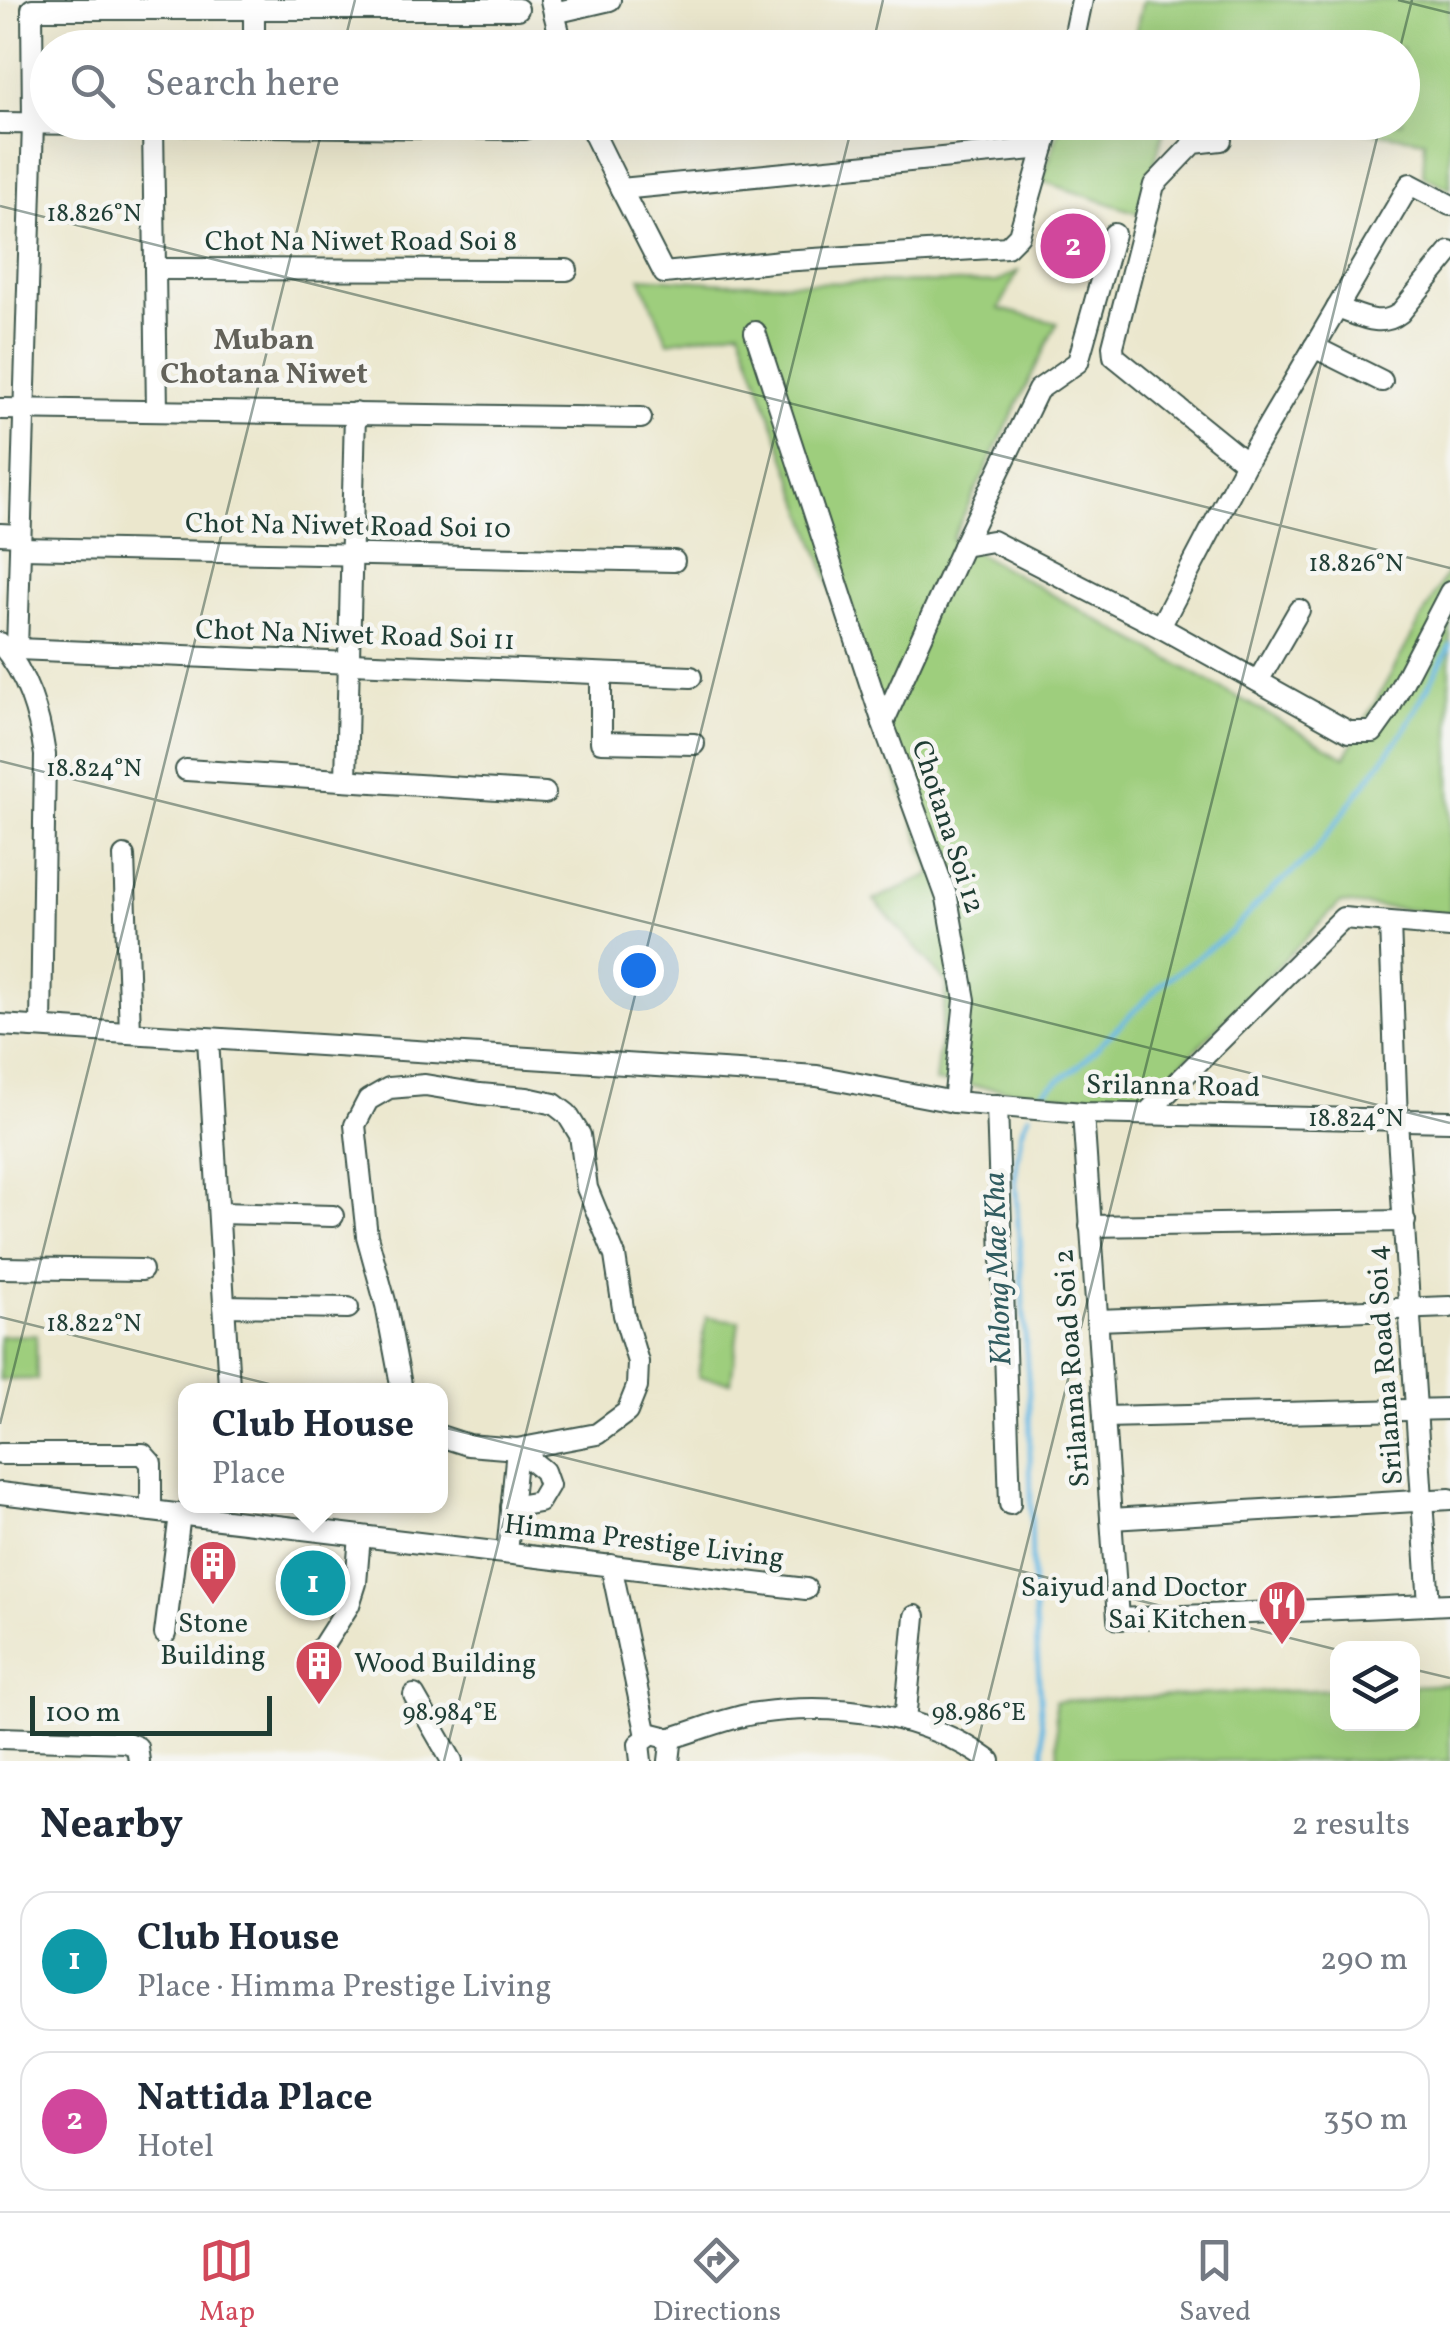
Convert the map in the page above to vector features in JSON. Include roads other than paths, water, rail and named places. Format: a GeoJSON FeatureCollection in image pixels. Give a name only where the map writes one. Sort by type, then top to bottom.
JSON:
{"type":"FeatureCollection","features":[{"type":"Feature","properties":{"kind":"street"},"geometry":{"type":"LineString","coordinates":[[552,6],[610,0]]}},
{"type":"Feature","properties":{"kind":"street"},"geometry":{"type":"LineString","coordinates":[[1078,30],[1082,0]]}},
{"type":"Feature","properties":{"kind":"street"},"geometry":{"type":"LineString","coordinates":[[32,30],[32,9],[254,4],[518,8]]}},
{"type":"Feature","properties":{"kind":"street"},"geometry":{"type":"LineString","coordinates":[[254,4],[254,30]]}},
{"type":"Feature","properties":{"kind":"street"},"geometry":{"type":"LineString","coordinates":[[0,123],[30,124]]}},
{"type":"Feature","properties":{"kind":"street"},"geometry":{"type":"LineString","coordinates":[[33,140],[25,409],[8,646],[28,686],[40,722],[45,755],[41,1027]]}},
{"type":"Feature","properties":{"kind":"street"},"geometry":{"type":"LineString","coordinates":[[153,140],[157,411]]}},
{"type":"Feature","properties":{"kind":"street"},"geometry":{"type":"LineString","coordinates":[[597,140],[664,273],[781,261],[1007,247],[1019,235],[1046,140]]}},
{"type":"Feature","properties":{"kind":"street"},"geometry":{"type":"LineString","coordinates":[[1221,140],[1194,143],[1154,184],[1113,346],[1114,356],[1246,463]]}},
{"type":"Feature","properties":{"kind":"street"},"geometry":{"type":"LineString","coordinates":[[621,190],[1044,148]]}},
{"type":"Feature","properties":{"kind":"street"},"geometry":{"type":"LineString","coordinates":[[1160,627],[1246,463],[1410,184],[1450,204]]}},
{"type":"Feature","properties":{"kind":"street","name":"Chotana Soi 12"},"geometry":{"type":"LineString","coordinates":[[954,1102],[965,1000],[947,898],[884,723],[1038,390],[1078,362],[1114,234]]}},
{"type":"Feature","properties":{"kind":"street"},"geometry":{"type":"LineString","coordinates":[[1338,308],[1381,322],[1390,321],[1450,252]]}},
{"type":"Feature","properties":{"kind":"street","name":"Chot Na Niwet Road Soi 8"},"geometry":{"type":"LineString","coordinates":[[155,269],[567,270]]}},
{"type":"Feature","properties":{"kind":"street"},"geometry":{"type":"LineString","coordinates":[[755,332],[884,723]]}},
{"type":"Feature","properties":{"kind":"street"},"geometry":{"type":"LineString","coordinates":[[1314,346],[1382,381]]}},
{"type":"Feature","properties":{"kind":"street"},"geometry":{"type":"LineString","coordinates":[[0,408],[641,418]]}},
{"type":"Feature","properties":{"kind":"street"},"geometry":{"type":"LineString","coordinates":[[346,780],[355,414]]}},
{"type":"Feature","properties":{"kind":"street","name":"Chot Na Niwet Road Soi 10"},"geometry":{"type":"LineString","coordinates":[[14,539],[351,555],[674,561]]}},
{"type":"Feature","properties":{"kind":"street"},"geometry":{"type":"LineString","coordinates":[[963,546],[992,541],[1160,627],[1349,732],[1373,732],[1388,711],[1450,592]]}},
{"type":"Feature","properties":{"kind":"street"},"geometry":{"type":"LineString","coordinates":[[1258,682],[1299,610]]}},
{"type":"Feature","properties":{"kind":"street","name":"Chot Na Niwet Road Soi 11"},"geometry":{"type":"LineString","coordinates":[[8,646],[691,677]]}},
{"type":"Feature","properties":{"kind":"street"},"geometry":{"type":"LineString","coordinates":[[601,674],[601,742],[694,744]]}},
{"type":"Feature","properties":{"kind":"street"},"geometry":{"type":"LineString","coordinates":[[186,770],[545,792]]}},
{"type":"Feature","properties":{"kind":"street"},"geometry":{"type":"LineString","coordinates":[[124,856],[130,1032]]}},
{"type":"Feature","properties":{"kind":"street"},"geometry":{"type":"LineString","coordinates":[[1147,1113],[1343,918],[1450,928]]}},
{"type":"Feature","properties":{"kind":"street","name":"Srilanna Road Soi 4"},"geometry":{"type":"LineString","coordinates":[[1390,923],[1397,1121],[1423,1500],[1440,1604]]}},
{"type":"Feature","properties":{"kind":"street"},"geometry":{"type":"LineString","coordinates":[[0,1026],[817,1076],[954,1102]]}},
{"type":"Feature","properties":{"kind":"street"},"geometry":{"type":"LineString","coordinates":[[208,1039],[229,1383]]}},
{"type":"Feature","properties":{"kind":"street"},"geometry":{"type":"LineString","coordinates":[[401,1383],[368,1236],[355,1125],[368,1100],[389,1088],[425,1085],[554,1104],[568,1114],[580,1135],[587,1188],[615,1256],[624,1316],[638,1362],[638,1388],[627,1412],[598,1434],[516,1450],[448,1438]]}},
{"type":"Feature","properties":{"kind":"street","name":"Srilanna Road"},"geometry":{"type":"LineString","coordinates":[[954,1102],[1084,1113],[1450,1121]]}},
{"type":"Feature","properties":{"kind":"street"},"geometry":{"type":"LineString","coordinates":[[997,1105],[1010,1504]]}},
{"type":"Feature","properties":{"kind":"street","name":"Srilanna Road Soi 2"},"geometry":{"type":"LineString","coordinates":[[1084,1113],[1118,1619],[1440,1604]]}},
{"type":"Feature","properties":{"kind":"street"},"geometry":{"type":"LineString","coordinates":[[219,1214],[333,1216]]}},
{"type":"Feature","properties":{"kind":"street"},"geometry":{"type":"LineString","coordinates":[[1090,1226],[1405,1221]]}},
{"type":"Feature","properties":{"kind":"street"},"geometry":{"type":"LineString","coordinates":[[0,1268],[142,1270]]}},
{"type":"Feature","properties":{"kind":"street"},"geometry":{"type":"LineString","coordinates":[[224,1306],[348,1308]]}},
{"type":"Feature","properties":{"kind":"street"},"geometry":{"type":"LineString","coordinates":[[1097,1320],[1450,1308]]}},
{"type":"Feature","properties":{"kind":"street"},"geometry":{"type":"LineString","coordinates":[[1104,1416],[1450,1409]]}},
{"type":"Feature","properties":{"kind":"street"},"geometry":{"type":"LineString","coordinates":[[506,1553],[516,1450]]}},
{"type":"Feature","properties":{"kind":"street"},"geometry":{"type":"LineString","coordinates":[[511,1507],[538,1502],[549,1485],[544,1472],[516,1450]]}},
{"type":"Feature","properties":{"kind":"street"},"geometry":{"type":"LineString","coordinates":[[0,1454],[143,1454],[151,1463],[151,1511]]}},
{"type":"Feature","properties":{"kind":"street","name":"Himma Prestige Living"},"geometry":{"type":"LineString","coordinates":[[0,1493],[806,1589]]}},
{"type":"Feature","properties":{"kind":"street"},"geometry":{"type":"LineString","coordinates":[[1111,1518],[1450,1500]]}},
{"type":"Feature","properties":{"kind":"street"},"geometry":{"type":"LineString","coordinates":[[165,1634],[180,1514]]}},
{"type":"Feature","properties":{"kind":"street"},"geometry":{"type":"LineString","coordinates":[[322,1649],[356,1583],[360,1536]]}},
{"type":"Feature","properties":{"kind":"street"},"geometry":{"type":"LineString","coordinates":[[610,1565],[661,1745]]}},
{"type":"Feature","properties":{"kind":"street"},"geometry":{"type":"LineString","coordinates":[[905,1720],[914,1616]]}},
{"type":"Feature","properties":{"kind":"street"},"geometry":{"type":"LineString","coordinates":[[414,1696],[452,1761]]}},
{"type":"Feature","properties":{"kind":"street"},"geometry":{"type":"LineString","coordinates":[[635,1759],[639,1744],[661,1745],[754,1713],[825,1708],[905,1720],[936,1730],[990,1761]]}},
{"type":"Feature","properties":{"kind":"street"},"geometry":{"type":"LineString","coordinates":[[0,1738],[125,1742],[136,1747],[140,1761]]}},
{"type":"Feature","properties":{"kind":"waterway","name":"Khlong Mae Kha"},"geometry":{"type":"LineString","coordinates":[[1033,1104],[1036,1097],[1077,1067],[1163,983],[1231,932],[1313,854],[1404,731],[1450,646]]}},
{"type":"Feature","properties":{"kind":"waterway","name":"Khlong Mae Kha"},"geometry":{"type":"LineString","coordinates":[[1029,1115],[1021,1133],[1015,1177],[1029,1393],[1032,1569],[1044,1761]]}},
{"type":"Feature","properties":{"kind":"place","name":"Nattida Place"},"geometry":{"type":"Point","coordinates":[1073,246]}},
{"type":"Feature","properties":{"kind":"place","name":"Club House"},"geometry":{"type":"Point","coordinates":[313,1583]}},
{"type":"Feature","properties":{"kind":"place","name":"Stone Building"},"geometry":{"type":"Point","coordinates":[213,1606]}},
{"type":"Feature","properties":{"kind":"place","name":"Saiyud and Doctor Sai Kitchen"},"geometry":{"type":"Point","coordinates":[1282,1646]}},
{"type":"Feature","properties":{"kind":"place","name":"Wood Building"},"geometry":{"type":"Point","coordinates":[319,1706]}},
{"type":"Feature","properties":{"kind":"district","name":"Muban Chotana Niwet"},"geometry":{"type":"Point","coordinates":[264,358]}}]}
